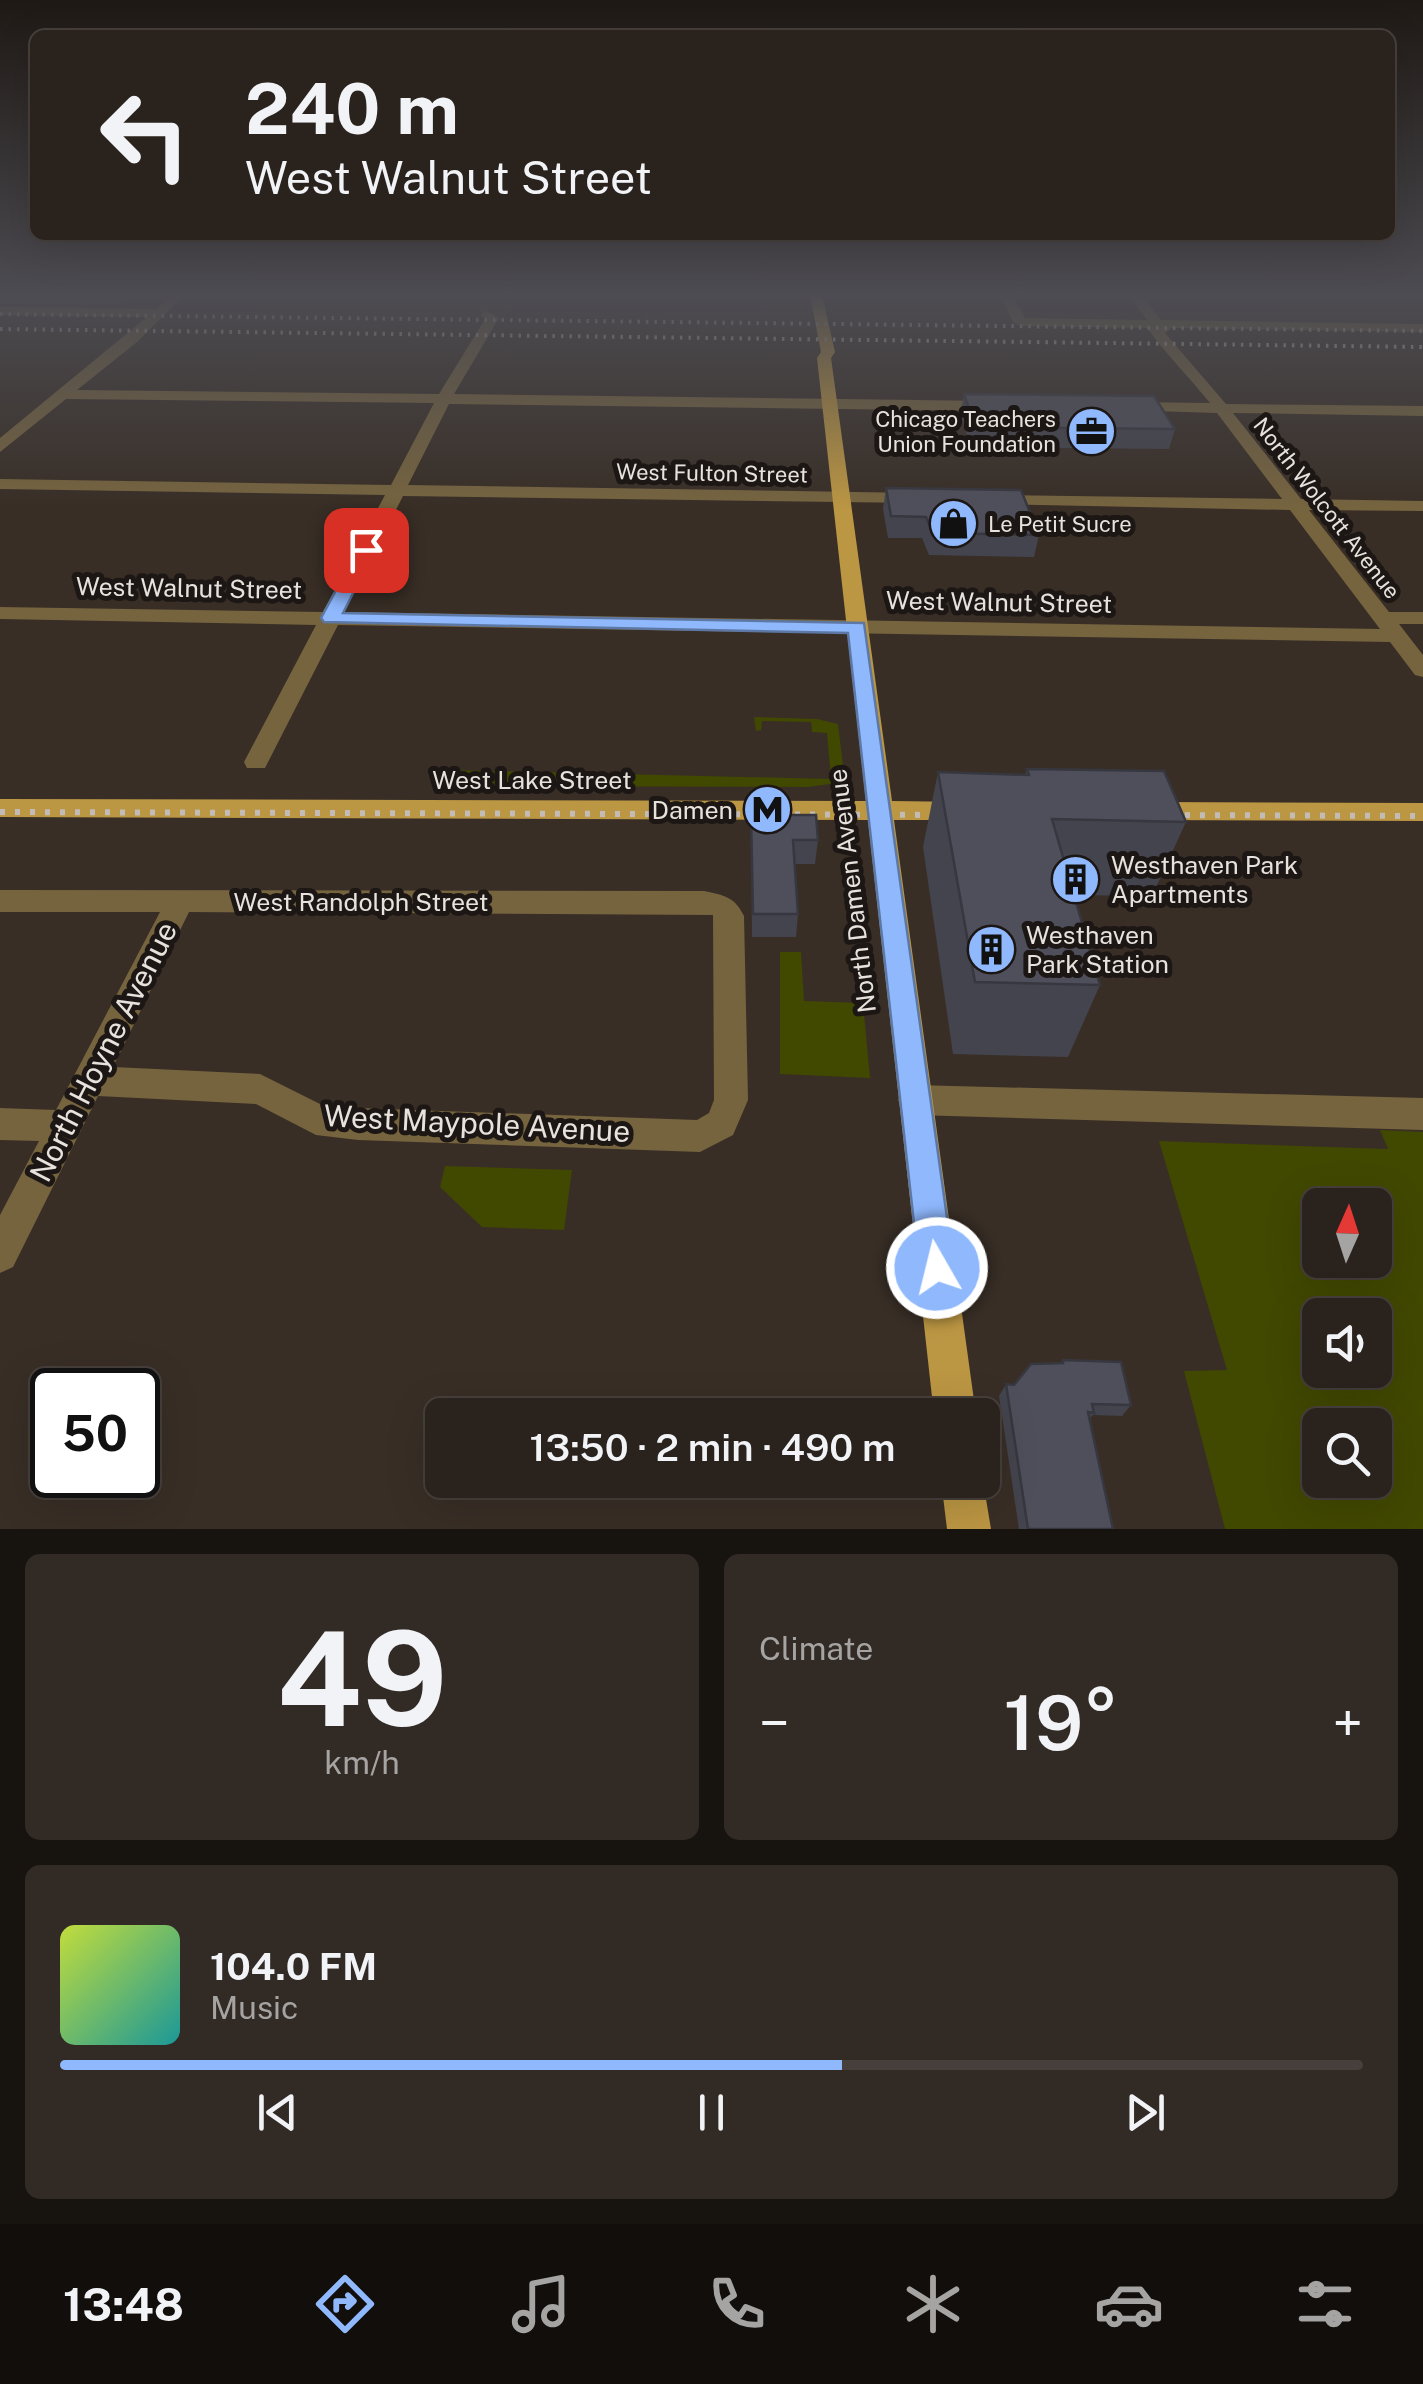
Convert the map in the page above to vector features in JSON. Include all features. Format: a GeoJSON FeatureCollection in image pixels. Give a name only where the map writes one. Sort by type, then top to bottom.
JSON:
{"type":"FeatureCollection","features":[{"type":"Feature","properties":{"kind":"main road","name":"North Damen Avenue"},"geometry":{"type":"LineString","coordinates":[[825,366],[954,1398]]}},
{"type":"Feature","properties":{"kind":"main road","name":"West Lake Street"},"geometry":{"type":"LineString","coordinates":[[0,808],[986,811]]}},
{"type":"Feature","properties":{"kind":"main road"},"geometry":{"type":"LineString","coordinates":[[1118,811],[1423,812]]}},
{"type":"Feature","properties":{"kind":"main road"},"geometry":{"type":"LineString","coordinates":[[966,1498],[970,1529]]}},
{"type":"Feature","properties":{"kind":"street"},"geometry":{"type":"LineString","coordinates":[[0,447],[95,366]]}},
{"type":"Feature","properties":{"kind":"street"},"geometry":{"type":"LineString","coordinates":[[256,762],[461,366]]}},
{"type":"Feature","properties":{"kind":"street","name":"North Wolcott Avenue"},"geometry":{"type":"LineString","coordinates":[[1183,366],[1195,374],[1423,670]]}},
{"type":"Feature","properties":{"kind":"street"},"geometry":{"type":"LineString","coordinates":[[62,394],[1004,406]]}},
{"type":"Feature","properties":{"kind":"street"},"geometry":{"type":"LineString","coordinates":[[1104,407],[1423,411]]}},
{"type":"Feature","properties":{"kind":"street","name":"West Fulton Street"},"geometry":{"type":"LineString","coordinates":[[0,484],[936,499]]}},
{"type":"Feature","properties":{"kind":"street"},"geometry":{"type":"LineString","coordinates":[[974,499],[1423,506]]}},
{"type":"Feature","properties":{"kind":"street","name":"West Walnut Street"},"geometry":{"type":"LineString","coordinates":[[0,613],[1397,636]]}},
{"type":"Feature","properties":{"kind":"street"},"geometry":{"type":"LineString","coordinates":[[1383,618],[1423,618]]}},
{"type":"Feature","properties":{"kind":"street","name":"West Randolph Street"},"geometry":{"type":"LineString","coordinates":[[0,901],[704,902],[722,906],[730,916],[731,1100]]}},
{"type":"Feature","properties":{"kind":"street","name":"North Hoyne Avenue"},"geometry":{"type":"LineString","coordinates":[[0,1254],[180,902]]}},
{"type":"Feature","properties":{"kind":"street","name":"West Maypole Avenue"},"geometry":{"type":"LineString","coordinates":[[90,1081],[260,1089],[316,1119],[358,1124],[700,1136],[721,1124],[731,1100]]}},
{"type":"Feature","properties":{"kind":"street"},"geometry":{"type":"LineString","coordinates":[[914,1100],[1423,1114]]}},
{"type":"Feature","properties":{"kind":"street"},"geometry":{"type":"LineString","coordinates":[[0,1124],[67,1126]]}},
{"type":"Feature","properties":{"kind":"green space"},"geometry":{"type":"Polygon","coordinates":[[[754,717],[817,719],[838,724],[845,782],[808,787],[460,786],[447,781],[450,770],[831,779],[827,733],[812,732],[811,722],[762,721],[761,730],[756,731],[754,717]]]}},
{"type":"Feature","properties":{"kind":"green space"},"geometry":{"type":"Polygon","coordinates":[[[780,952],[801,952],[804,1001],[863,1003],[870,1078],[780,1074],[780,952]]]}},
{"type":"Feature","properties":{"kind":"green space"},"geometry":{"type":"Polygon","coordinates":[[[1380,1130],[1423,1132],[1423,1529],[1225,1529],[1184,1371],[1227,1370],[1159,1141],[1388,1149],[1380,1130]]]}},
{"type":"Feature","properties":{"kind":"green space"},"geometry":{"type":"Polygon","coordinates":[[[445,1166],[572,1170],[564,1230],[482,1227],[440,1187],[445,1166]]]}},
{"type":"Feature","properties":{"kind":"building"},"geometry":{"type":"Polygon","coordinates":[[[964,394],[1154,396],[1175,429],[975,427],[964,394]]]}},
{"type":"Feature","properties":{"kind":"building"},"geometry":{"type":"Polygon","coordinates":[[[886,488],[1021,490],[1039,535],[933,533],[926,517],[891,516],[886,488]]]}},
{"type":"Feature","properties":{"kind":"building"},"geometry":{"type":"Polygon","coordinates":[[[1027,769],[1164,771],[1186,822],[1052,819],[1100,985],[975,982],[938,772],[1029,775],[1027,769]]]}},
{"type":"Feature","properties":{"kind":"building","name":"Damen"},"geometry":{"type":"Polygon","coordinates":[[[751,815],[816,815],[818,840],[793,840],[798,914],[753,914],[751,815]]]}},
{"type":"Feature","properties":{"kind":"building"},"geometry":{"type":"Polygon","coordinates":[[[1063,1360],[1121,1362],[1131,1405],[1092,1404],[1094,1413],[1088,1412],[1113,1529],[1028,1529],[1006,1384],[1014,1385],[1031,1364],[1063,1360]]]}},
{"type":"Feature","properties":{"kind":"railway"},"geometry":{"type":"LineString","coordinates":[[0,812],[955,815]]}},
{"type":"Feature","properties":{"kind":"railway"},"geometry":{"type":"LineString","coordinates":[[1155,815],[1423,816]]}},
{"type":"Feature","properties":{"kind":"place","name":"Chicago Teachers Union Foundation"},"geometry":{"type":"Point","coordinates":[1091,432]}},
{"type":"Feature","properties":{"kind":"place","name":"Le Petit Sucre"},"geometry":{"type":"Point","coordinates":[953,524]}},
{"type":"Feature","properties":{"kind":"place","name":"Damen"},"geometry":{"type":"Point","coordinates":[768,810]}},
{"type":"Feature","properties":{"kind":"place","name":"Westhaven Park Apartments"},"geometry":{"type":"Point","coordinates":[1076,879]}},
{"type":"Feature","properties":{"kind":"place","name":"Westhaven Park Station"},"geometry":{"type":"Point","coordinates":[991,949]}},
{"type":"Feature","properties":{"kind":"route"},"geometry":{"type":"LineString","coordinates":[[366,550],[331,618],[857,627],[937,1268]]}}]}
